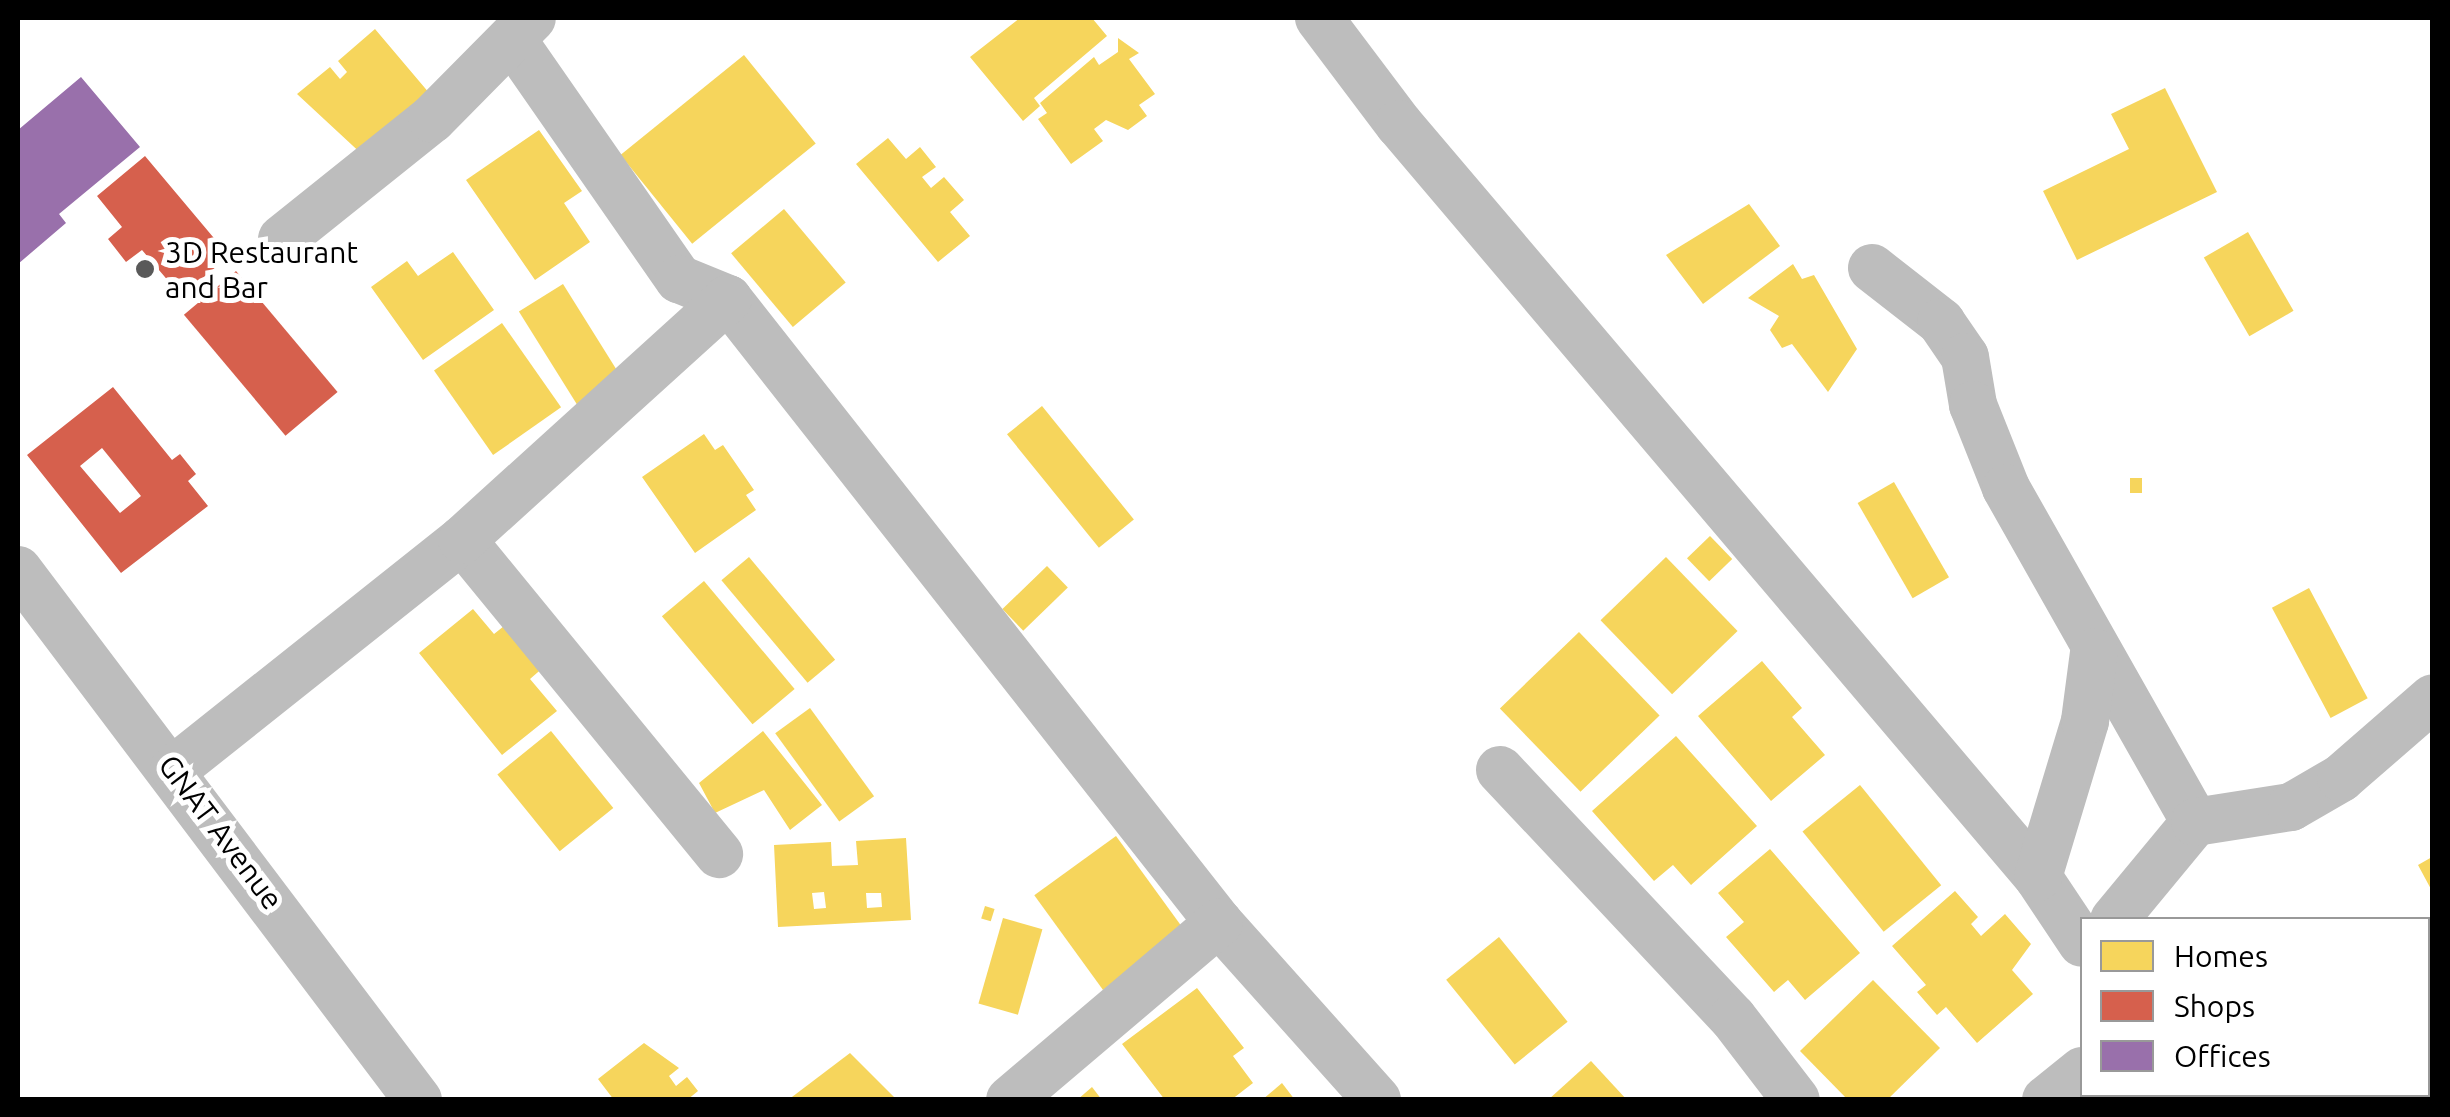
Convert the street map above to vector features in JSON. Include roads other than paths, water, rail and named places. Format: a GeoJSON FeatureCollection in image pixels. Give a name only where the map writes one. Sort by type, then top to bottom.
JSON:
{"type":"FeatureCollection","features":[{"type":"Feature","properties":{"kind":"street"},"geometry":{"type":"LineString","coordinates":[[1320,18],[1398,124],[2038,876],[2080,939]]}},
{"type":"Feature","properties":{"kind":"street"},"geometry":{"type":"LineString","coordinates":[[282,239],[523,30],[679,279],[728,299],[1218,923],[1377,1100]]}},
{"type":"Feature","properties":{"kind":"street"},"geometry":{"type":"LineString","coordinates":[[1872,268],[1941,322],[1965,356],[1973,404],[2006,488],[2094,653],[2195,822]]}},
{"type":"Feature","properties":{"kind":"street"},"geometry":{"type":"LineString","coordinates":[[174,769],[462,540],[728,299]]}},
{"type":"Feature","properties":{"kind":"street"},"geometry":{"type":"LineString","coordinates":[[462,540],[719,854]]}},
{"type":"Feature","properties":{"kind":"street","name":"GNAT Avenue"},"geometry":{"type":"LineString","coordinates":[[18,570],[174,769],[418,1100]]}},
{"type":"Feature","properties":{"kind":"street"},"geometry":{"type":"LineString","coordinates":[[2038,876],[2085,721],[2094,653]]}},
{"type":"Feature","properties":{"kind":"street"},"geometry":{"type":"LineString","coordinates":[[2116,917],[2195,822],[2292,807],[2341,778],[2432,699]]}},
{"type":"Feature","properties":{"kind":"street"},"geometry":{"type":"LineString","coordinates":[[1500,770],[1733,1018],[1796,1100]]}},
{"type":"Feature","properties":{"kind":"street"},"geometry":{"type":"LineString","coordinates":[[1010,1100],[1218,923]]}},
{"type":"Feature","properties":{"kind":"street"},"geometry":{"type":"LineString","coordinates":[[2046,1100],[2080,1072]]}},
{"type":"Feature","properties":{"kind":"place","name":"3D Restaurant and Bar"},"geometry":{"type":"Point","coordinates":[145,269]}}]}
